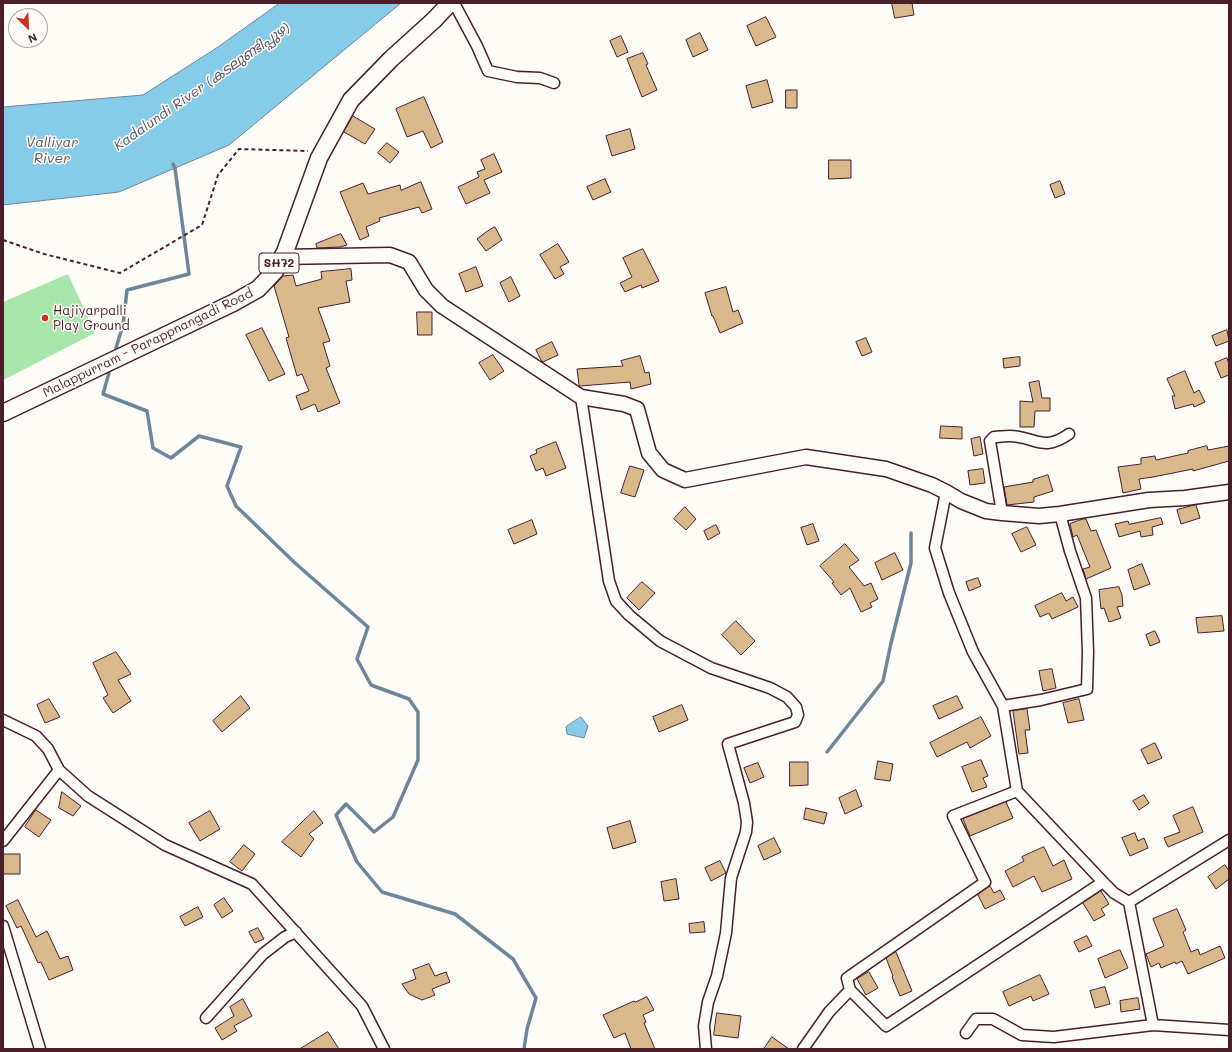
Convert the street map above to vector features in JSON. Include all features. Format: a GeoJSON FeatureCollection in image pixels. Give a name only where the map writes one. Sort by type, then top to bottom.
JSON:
{"type":"FeatureCollection","features":[{"type":"Feature","properties":{"kind":"main road","name":"Malappurram - Parappnangadi Road"},"geometry":{"type":"LineString","coordinates":[[3,414],[226,307],[258,290],[275,271],[282,257],[319,158],[351,100],[391,59],[434,20],[450,3]]}},
{"type":"Feature","properties":{"kind":"main road"},"geometry":{"type":"LineString","coordinates":[[282,257],[390,255],[409,262],[426,290],[442,306],[581,397],[624,404],[637,409],[649,453],[663,470],[685,480],[806,457],[886,469],[914,478],[946,492],[974,507],[986,511],[1040,516],[1143,501],[1185,498],[1229,492]]}},
{"type":"Feature","properties":{"kind":"street"},"geometry":{"type":"LineString","coordinates":[[454,3],[477,46],[488,71],[517,77],[540,78],[554,83]]}},
{"type":"Feature","properties":{"kind":"street"},"geometry":{"type":"LineString","coordinates":[[581,397],[609,581],[616,601],[628,615],[660,641],[712,668],[770,688],[787,697],[796,707],[798,715],[795,722],[728,744],[744,803],[747,822],[746,832],[731,878],[726,933],[717,976],[708,1002],[704,1026],[706,1049]]}},
{"type":"Feature","properties":{"kind":"street"},"geometry":{"type":"LineString","coordinates":[[1002,513],[990,441],[994,437],[1010,436],[1045,444],[1060,441],[1069,434]]}},
{"type":"Feature","properties":{"kind":"street"},"geometry":{"type":"LineString","coordinates":[[946,492],[935,548],[949,593],[973,652],[1003,706],[1017,791],[1114,893],[1129,902],[1153,1026]]}},
{"type":"Feature","properties":{"kind":"street"},"geometry":{"type":"LineString","coordinates":[[1003,706],[1041,700],[1087,689],[1088,652],[1086,598],[1070,551],[1060,514]]}},
{"type":"Feature","properties":{"kind":"street"},"geometry":{"type":"LineString","coordinates":[[4,722],[36,736],[48,749],[59,770],[88,796],[165,845],[252,884],[362,1006],[384,1049]]}},
{"type":"Feature","properties":{"kind":"street"},"geometry":{"type":"LineString","coordinates":[[3,841],[59,770]]}},
{"type":"Feature","properties":{"kind":"street"},"geometry":{"type":"LineString","coordinates":[[1017,791],[953,816],[985,882],[847,978],[850,990],[886,1026],[1103,882]]}},
{"type":"Feature","properties":{"kind":"street"},"geometry":{"type":"LineString","coordinates":[[1129,902],[1229,840]]}},
{"type":"Feature","properties":{"kind":"street"},"geometry":{"type":"LineString","coordinates":[[3,926],[40,1049]]}},
{"type":"Feature","properties":{"kind":"street"},"geometry":{"type":"LineString","coordinates":[[206,1018],[263,954],[285,937],[296,932]]}},
{"type":"Feature","properties":{"kind":"street"},"geometry":{"type":"LineString","coordinates":[[803,1049],[829,1012],[850,990]]}},
{"type":"Feature","properties":{"kind":"street"},"geometry":{"type":"LineString","coordinates":[[966,1033],[976,1019],[993,1018],[1022,1035],[1054,1037],[1153,1026],[1229,1030]]}},
{"type":"Feature","properties":{"kind":"path"},"geometry":{"type":"LineString","coordinates":[[3,240],[44,254],[120,273],[202,225],[218,175],[239,149],[323,151]]}},
{"type":"Feature","properties":{"kind":"green space","name":"Hajiyarpalli Play Ground"},"geometry":{"type":"Polygon","coordinates":[[[68,274],[95,333],[3,380],[3,302],[68,274]]]}},
{"type":"Feature","properties":{"kind":"water","name":"Valliyar River"},"geometry":{"type":"Polygon","coordinates":[[[280,3],[401,3],[229,145],[119,192],[3,205],[3,107],[143,95],[218,47],[280,3]]]}},
{"type":"Feature","properties":{"kind":"water"},"geometry":{"type":"Polygon","coordinates":[[[581,717],[588,726],[584,738],[567,734],[566,727],[581,717]]]}},
{"type":"Feature","properties":{"kind":"building"},"geometry":{"type":"Polygon","coordinates":[[[892,3],[912,3],[914,15],[895,18],[892,3]]]}},
{"type":"Feature","properties":{"kind":"building"},"geometry":{"type":"Polygon","coordinates":[[[766,17],[776,37],[756,46],[747,26],[766,17]]]}},
{"type":"Feature","properties":{"kind":"building"},"geometry":{"type":"Polygon","coordinates":[[[700,33],[708,50],[693,57],[686,40],[700,33]]]}},
{"type":"Feature","properties":{"kind":"building"},"geometry":{"type":"Polygon","coordinates":[[[621,36],[628,52],[617,57],[610,41],[621,36]]]}},
{"type":"Feature","properties":{"kind":"building"},"geometry":{"type":"Polygon","coordinates":[[[643,53],[648,64],[646,65],[657,90],[642,97],[627,59],[643,53]]]}},
{"type":"Feature","properties":{"kind":"building"},"geometry":{"type":"Polygon","coordinates":[[[767,80],[773,102],[752,108],[746,86],[767,80]]]}},
{"type":"Feature","properties":{"kind":"building"},"geometry":{"type":"Polygon","coordinates":[[[786,90],[797,90],[797,108],[786,108],[786,90]]]}},
{"type":"Feature","properties":{"kind":"building"},"geometry":{"type":"Polygon","coordinates":[[[424,97],[443,142],[431,148],[423,131],[407,137],[396,109],[424,97]]]}},
{"type":"Feature","properties":{"kind":"building"},"geometry":{"type":"Polygon","coordinates":[[[353,116],[375,129],[365,144],[344,132],[353,116]]]}},
{"type":"Feature","properties":{"kind":"building"},"geometry":{"type":"Polygon","coordinates":[[[630,129],[635,149],[612,156],[606,136],[630,129]]]}},
{"type":"Feature","properties":{"kind":"building"},"geometry":{"type":"Polygon","coordinates":[[[387,143],[399,152],[390,163],[378,153],[387,143]]]}},
{"type":"Feature","properties":{"kind":"building"},"geometry":{"type":"Polygon","coordinates":[[[494,154],[502,172],[484,180],[490,193],[466,204],[458,187],[479,177],[477,172],[485,169],[481,160],[494,154]]]}},
{"type":"Feature","properties":{"kind":"building"},"geometry":{"type":"Polygon","coordinates":[[[829,160],[851,160],[851,178],[829,179],[829,160]]]}},
{"type":"Feature","properties":{"kind":"building"},"geometry":{"type":"Polygon","coordinates":[[[605,179],[611,192],[593,200],[587,187],[605,179]]]}},
{"type":"Feature","properties":{"kind":"building"},"geometry":{"type":"Polygon","coordinates":[[[1060,181],[1065,194],[1055,198],[1050,185],[1060,181]]]}},
{"type":"Feature","properties":{"kind":"building"},"geometry":{"type":"Polygon","coordinates":[[[421,182],[432,209],[422,213],[419,207],[379,218],[380,221],[366,227],[369,236],[360,240],[340,192],[363,183],[368,194],[400,185],[401,190],[421,182]]]}},
{"type":"Feature","properties":{"kind":"building"},"geometry":{"type":"Polygon","coordinates":[[[495,227],[502,240],[486,251],[477,239],[495,227]]]}},
{"type":"Feature","properties":{"kind":"building"},"geometry":{"type":"Polygon","coordinates":[[[341,234],[347,245],[340,247],[317,248],[316,244],[341,234]]]}},
{"type":"Feature","properties":{"kind":"building"},"geometry":{"type":"Polygon","coordinates":[[[558,244],[569,262],[560,267],[564,274],[555,279],[540,255],[558,244]]]}},
{"type":"Feature","properties":{"kind":"building"},"geometry":{"type":"Polygon","coordinates":[[[643,249],[659,281],[642,288],[641,285],[625,292],[620,283],[632,277],[623,258],[643,249]]]}},
{"type":"Feature","properties":{"kind":"building"},"geometry":{"type":"Polygon","coordinates":[[[476,267],[483,286],[466,292],[459,274],[476,267]]]}},
{"type":"Feature","properties":{"kind":"building"},"geometry":{"type":"Polygon","coordinates":[[[351,269],[352,280],[346,281],[350,302],[318,308],[330,341],[323,343],[330,366],[326,368],[340,403],[318,412],[315,404],[301,410],[296,396],[309,391],[302,374],[297,376],[286,338],[289,337],[274,286],[283,276],[293,275],[296,286],[322,279],[321,272],[351,269]]]}},
{"type":"Feature","properties":{"kind":"building"},"geometry":{"type":"Polygon","coordinates":[[[511,277],[520,296],[509,302],[500,283],[511,277]]]}},
{"type":"Feature","properties":{"kind":"building"},"geometry":{"type":"Polygon","coordinates":[[[726,287],[733,312],[738,310],[743,323],[720,333],[712,316],[705,293],[726,287]]]}},
{"type":"Feature","properties":{"kind":"building"},"geometry":{"type":"Polygon","coordinates":[[[417,312],[432,312],[432,335],[418,335],[417,312]]]}},
{"type":"Feature","properties":{"kind":"building"},"geometry":{"type":"Polygon","coordinates":[[[262,328],[285,374],[269,381],[246,335],[262,328]]]}},
{"type":"Feature","properties":{"kind":"building"},"geometry":{"type":"Polygon","coordinates":[[[1227,330],[1229,341],[1216,346],[1212,336],[1227,330]]]}},
{"type":"Feature","properties":{"kind":"building"},"geometry":{"type":"Polygon","coordinates":[[[866,338],[872,352],[862,356],[856,342],[866,338]]]}},
{"type":"Feature","properties":{"kind":"building"},"geometry":{"type":"Polygon","coordinates":[[[552,342],[558,355],[543,362],[536,350],[552,342]]]}},
{"type":"Feature","properties":{"kind":"building"},"geometry":{"type":"Polygon","coordinates":[[[493,355],[504,371],[490,380],[479,363],[493,355]]]}},
{"type":"Feature","properties":{"kind":"building"},"geometry":{"type":"Polygon","coordinates":[[[640,356],[645,373],[649,372],[651,384],[631,389],[630,382],[579,385],[577,369],[623,366],[621,361],[640,356]]]}},
{"type":"Feature","properties":{"kind":"building"},"geometry":{"type":"Polygon","coordinates":[[[1020,357],[1020,366],[1004,368],[1003,359],[1020,357]]]}},
{"type":"Feature","properties":{"kind":"building"},"geometry":{"type":"Polygon","coordinates":[[[1227,358],[1229,364],[1229,375],[1221,378],[1215,363],[1227,358]]]}},
{"type":"Feature","properties":{"kind":"building"},"geometry":{"type":"Polygon","coordinates":[[[1185,371],[1194,393],[1199,390],[1205,402],[1194,407],[1193,404],[1175,409],[1172,396],[1175,396],[1167,379],[1185,371]]]}},
{"type":"Feature","properties":{"kind":"building"},"geometry":{"type":"Polygon","coordinates":[[[1039,381],[1042,398],[1050,398],[1050,411],[1035,411],[1034,427],[1020,427],[1020,401],[1033,402],[1029,383],[1039,381]]]}},
{"type":"Feature","properties":{"kind":"building"},"geometry":{"type":"Polygon","coordinates":[[[941,426],[962,427],[962,439],[940,438],[941,426]]]}},
{"type":"Feature","properties":{"kind":"building"},"geometry":{"type":"Polygon","coordinates":[[[980,437],[983,454],[974,456],[971,439],[980,437]]]}},
{"type":"Feature","properties":{"kind":"building"},"geometry":{"type":"Polygon","coordinates":[[[556,442],[566,468],[546,476],[543,468],[536,471],[530,456],[537,453],[536,450],[556,442]]]}},
{"type":"Feature","properties":{"kind":"building"},"geometry":{"type":"Polygon","coordinates":[[[1207,446],[1208,450],[1229,446],[1229,461],[1193,471],[1193,469],[1139,479],[1141,489],[1123,493],[1118,467],[1141,464],[1141,458],[1155,456],[1156,460],[1188,453],[1188,451],[1207,446]]]}},
{"type":"Feature","properties":{"kind":"building"},"geometry":{"type":"Polygon","coordinates":[[[630,466],[644,470],[635,497],[621,493],[630,466]]]}},
{"type":"Feature","properties":{"kind":"building"},"geometry":{"type":"Polygon","coordinates":[[[983,469],[985,483],[970,485],[968,471],[983,469]]]}},
{"type":"Feature","properties":{"kind":"building"},"geometry":{"type":"Polygon","coordinates":[[[1048,475],[1053,491],[1034,497],[1034,502],[1007,505],[1004,487],[1033,482],[1033,480],[1048,475]]]}},
{"type":"Feature","properties":{"kind":"building"},"geometry":{"type":"Polygon","coordinates":[[[1196,505],[1200,518],[1181,524],[1177,510],[1196,505]]]}},
{"type":"Feature","properties":{"kind":"building"},"geometry":{"type":"Polygon","coordinates":[[[685,507],[696,519],[686,530],[674,519],[685,507]]]}},
{"type":"Feature","properties":{"kind":"building"},"geometry":{"type":"Polygon","coordinates":[[[1161,518],[1163,524],[1152,527],[1153,535],[1141,537],[1140,531],[1119,537],[1115,524],[1128,521],[1129,524],[1161,518]]]}},
{"type":"Feature","properties":{"kind":"building"},"geometry":{"type":"Polygon","coordinates":[[[1086,519],[1091,531],[1096,530],[1111,568],[1086,579],[1083,569],[1090,567],[1077,535],[1073,537],[1070,524],[1086,519]]]}},
{"type":"Feature","properties":{"kind":"building"},"geometry":{"type":"Polygon","coordinates":[[[532,520],[537,534],[514,544],[508,530],[532,520]]]}},
{"type":"Feature","properties":{"kind":"building"},"geometry":{"type":"Polygon","coordinates":[[[813,524],[819,541],[807,545],[801,528],[813,524]]]}},
{"type":"Feature","properties":{"kind":"building"},"geometry":{"type":"Polygon","coordinates":[[[716,525],[720,533],[708,540],[704,531],[716,525]]]}},
{"type":"Feature","properties":{"kind":"building"},"geometry":{"type":"Polygon","coordinates":[[[1027,527],[1036,545],[1021,552],[1012,534],[1027,527]]]}},
{"type":"Feature","properties":{"kind":"building"},"geometry":{"type":"Polygon","coordinates":[[[845,544],[859,560],[849,567],[864,586],[871,583],[878,599],[870,603],[872,607],[861,612],[850,588],[841,595],[832,583],[834,582],[820,566],[845,544]]]}},
{"type":"Feature","properties":{"kind":"building"},"geometry":{"type":"Polygon","coordinates":[[[895,553],[903,570],[882,580],[875,563],[895,553]]]}},
{"type":"Feature","properties":{"kind":"building"},"geometry":{"type":"Polygon","coordinates":[[[1142,564],[1150,584],[1134,590],[1128,570],[1142,564]]]}},
{"type":"Feature","properties":{"kind":"building"},"geometry":{"type":"Polygon","coordinates":[[[978,578],[981,586],[969,591],[966,582],[978,578]]]}},
{"type":"Feature","properties":{"kind":"building"},"geometry":{"type":"Polygon","coordinates":[[[642,582],[655,593],[639,610],[627,598],[642,582]]]}},
{"type":"Feature","properties":{"kind":"building"},"geometry":{"type":"Polygon","coordinates":[[[1119,587],[1122,595],[1123,606],[1117,607],[1121,618],[1109,622],[1104,608],[1101,609],[1099,590],[1119,587]]]}},
{"type":"Feature","properties":{"kind":"building"},"geometry":{"type":"Polygon","coordinates":[[[1062,593],[1066,601],[1073,597],[1078,607],[1052,619],[1049,613],[1040,617],[1035,606],[1062,593]]]}},
{"type":"Feature","properties":{"kind":"building"},"geometry":{"type":"Polygon","coordinates":[[[1222,616],[1224,631],[1198,633],[1196,618],[1222,616]]]}},
{"type":"Feature","properties":{"kind":"building"},"geometry":{"type":"Polygon","coordinates":[[[736,621],[755,641],[741,655],[722,635],[736,621]]]}},
{"type":"Feature","properties":{"kind":"building"},"geometry":{"type":"Polygon","coordinates":[[[1155,631],[1160,642],[1150,646],[1146,635],[1155,631]]]}},
{"type":"Feature","properties":{"kind":"building"},"geometry":{"type":"Polygon","coordinates":[[[116,652],[131,674],[118,680],[131,701],[113,713],[103,698],[108,695],[93,663],[116,652]]]}},
{"type":"Feature","properties":{"kind":"building"},"geometry":{"type":"Polygon","coordinates":[[[1052,669],[1056,688],[1043,691],[1039,671],[1052,669]]]}},
{"type":"Feature","properties":{"kind":"building"},"geometry":{"type":"Polygon","coordinates":[[[241,696],[250,708],[222,732],[213,721],[241,696]]]}},
{"type":"Feature","properties":{"kind":"building"},"geometry":{"type":"Polygon","coordinates":[[[957,696],[963,708],[939,719],[933,706],[957,696]]]}},
{"type":"Feature","properties":{"kind":"building"},"geometry":{"type":"Polygon","coordinates":[[[49,699],[60,717],[45,723],[37,705],[49,699]]]}},
{"type":"Feature","properties":{"kind":"building"},"geometry":{"type":"Polygon","coordinates":[[[1079,699],[1084,720],[1068,723],[1063,703],[1079,699]]]}},
{"type":"Feature","properties":{"kind":"building"},"geometry":{"type":"Polygon","coordinates":[[[682,705],[688,720],[659,732],[653,717],[682,705]]]}},
{"type":"Feature","properties":{"kind":"building"},"geometry":{"type":"Polygon","coordinates":[[[1027,709],[1030,730],[1025,730],[1028,753],[1019,754],[1013,711],[1027,709]]]}},
{"type":"Feature","properties":{"kind":"building"},"geometry":{"type":"Polygon","coordinates":[[[981,717],[991,736],[970,748],[967,742],[937,757],[930,743],[981,717]]]}},
{"type":"Feature","properties":{"kind":"building"},"geometry":{"type":"Polygon","coordinates":[[[1155,743],[1162,758],[1148,764],[1141,750],[1155,743]]]}},
{"type":"Feature","properties":{"kind":"building"},"geometry":{"type":"Polygon","coordinates":[[[981,760],[988,776],[983,778],[987,787],[972,792],[962,767],[981,760]]]}},
{"type":"Feature","properties":{"kind":"building"},"geometry":{"type":"Polygon","coordinates":[[[878,761],[893,764],[890,781],[875,779],[878,761]]]}},
{"type":"Feature","properties":{"kind":"building"},"geometry":{"type":"Polygon","coordinates":[[[790,762],[808,762],[808,785],[790,786],[790,762]]]}},
{"type":"Feature","properties":{"kind":"building"},"geometry":{"type":"Polygon","coordinates":[[[758,763],[764,777],[750,783],[744,768],[758,763]]]}},
{"type":"Feature","properties":{"kind":"building"},"geometry":{"type":"Polygon","coordinates":[[[856,790],[862,806],[845,814],[839,798],[856,790]]]}},
{"type":"Feature","properties":{"kind":"building"},"geometry":{"type":"Polygon","coordinates":[[[62,792],[81,806],[73,816],[59,808],[62,792]]]}},
{"type":"Feature","properties":{"kind":"building"},"geometry":{"type":"Polygon","coordinates":[[[1144,795],[1149,803],[1139,810],[1133,801],[1144,795]]]}},
{"type":"Feature","properties":{"kind":"building"},"geometry":{"type":"Polygon","coordinates":[[[1006,802],[1013,818],[970,836],[963,819],[1006,802]]]}},
{"type":"Feature","properties":{"kind":"building"},"geometry":{"type":"Polygon","coordinates":[[[1193,807],[1203,832],[1168,847],[1164,838],[1180,832],[1173,816],[1193,807]]]}},
{"type":"Feature","properties":{"kind":"building"},"geometry":{"type":"Polygon","coordinates":[[[806,808],[827,813],[824,824],[804,819],[806,808]]]}},
{"type":"Feature","properties":{"kind":"building"},"geometry":{"type":"Polygon","coordinates":[[[36,810],[51,820],[39,837],[25,827],[36,810]]]}},
{"type":"Feature","properties":{"kind":"building"},"geometry":{"type":"Polygon","coordinates":[[[210,811],[220,829],[200,841],[189,823],[210,811]]]}},
{"type":"Feature","properties":{"kind":"building"},"geometry":{"type":"Polygon","coordinates":[[[314,811],[323,823],[309,834],[314,839],[301,857],[282,842],[314,811]]]}},
{"type":"Feature","properties":{"kind":"building"},"geometry":{"type":"Polygon","coordinates":[[[630,821],[636,842],[613,849],[607,828],[630,821]]]}},
{"type":"Feature","properties":{"kind":"building"},"geometry":{"type":"Polygon","coordinates":[[[1135,833],[1138,841],[1144,838],[1148,848],[1130,856],[1122,838],[1135,833]]]}},
{"type":"Feature","properties":{"kind":"building"},"geometry":{"type":"Polygon","coordinates":[[[774,838],[781,852],[764,860],[758,846],[774,838]]]}},
{"type":"Feature","properties":{"kind":"building"},"geometry":{"type":"Polygon","coordinates":[[[244,845],[255,854],[242,871],[230,862],[244,845]]]}},
{"type":"Feature","properties":{"kind":"building"},"geometry":{"type":"Polygon","coordinates":[[[1044,847],[1053,866],[1064,860],[1072,879],[1042,892],[1034,876],[1013,887],[1005,871],[1024,861],[1022,857],[1044,847]]]}},
{"type":"Feature","properties":{"kind":"building"},"geometry":{"type":"Polygon","coordinates":[[[3,854],[20,854],[20,874],[3,874],[3,854]]]}},
{"type":"Feature","properties":{"kind":"building"},"geometry":{"type":"Polygon","coordinates":[[[720,861],[726,873],[711,881],[705,868],[720,861]]]}},
{"type":"Feature","properties":{"kind":"building"},"geometry":{"type":"Polygon","coordinates":[[[1225,865],[1229,871],[1229,879],[1216,889],[1208,877],[1225,865]]]}},
{"type":"Feature","properties":{"kind":"building"},"geometry":{"type":"Polygon","coordinates":[[[676,879],[679,899],[664,901],[661,882],[676,879]]]}},
{"type":"Feature","properties":{"kind":"building"},"geometry":{"type":"Polygon","coordinates":[[[990,886],[994,893],[1000,890],[1005,899],[985,909],[978,895],[990,886]]]}},
{"type":"Feature","properties":{"kind":"building"},"geometry":{"type":"Polygon","coordinates":[[[1101,891],[1109,904],[1101,909],[1105,915],[1094,921],[1083,903],[1101,891]]]}},
{"type":"Feature","properties":{"kind":"building"},"geometry":{"type":"Polygon","coordinates":[[[224,898],[233,911],[222,918],[214,905],[224,898]]]}},
{"type":"Feature","properties":{"kind":"building"},"geometry":{"type":"Polygon","coordinates":[[[18,900],[36,937],[47,931],[60,959],[68,956],[73,970],[49,980],[41,962],[38,963],[21,926],[17,928],[6,906],[18,900]]]}},
{"type":"Feature","properties":{"kind":"building"},"geometry":{"type":"Polygon","coordinates":[[[198,907],[203,917],[185,926],[180,917],[198,907]]]}},
{"type":"Feature","properties":{"kind":"building"},"geometry":{"type":"Polygon","coordinates":[[[1177,909],[1186,930],[1183,932],[1191,952],[1198,949],[1200,955],[1220,946],[1225,958],[1188,974],[1182,961],[1176,964],[1175,962],[1161,968],[1159,963],[1151,967],[1146,954],[1164,946],[1153,919],[1177,909]]]}},
{"type":"Feature","properties":{"kind":"building"},"geometry":{"type":"Polygon","coordinates":[[[704,922],[705,932],[690,933],[689,924],[704,922]]]}},
{"type":"Feature","properties":{"kind":"building"},"geometry":{"type":"Polygon","coordinates":[[[258,928],[264,939],[255,943],[249,932],[258,928]]]}},
{"type":"Feature","properties":{"kind":"building"},"geometry":{"type":"Polygon","coordinates":[[[1087,936],[1092,946],[1079,952],[1074,942],[1087,936]]]}},
{"type":"Feature","properties":{"kind":"building"},"geometry":{"type":"Polygon","coordinates":[[[1120,950],[1128,968],[1105,978],[1098,959],[1120,950]]]}},
{"type":"Feature","properties":{"kind":"building"},"geometry":{"type":"Polygon","coordinates":[[[896,952],[912,991],[900,996],[886,958],[896,952]]]}},
{"type":"Feature","properties":{"kind":"building"},"geometry":{"type":"Polygon","coordinates":[[[429,964],[435,976],[446,972],[450,982],[432,989],[435,995],[422,1000],[409,994],[402,984],[416,979],[413,970],[429,964]]]}},
{"type":"Feature","properties":{"kind":"building"},"geometry":{"type":"Polygon","coordinates":[[[869,972],[878,988],[866,995],[857,979],[869,972]]]}},
{"type":"Feature","properties":{"kind":"building"},"geometry":{"type":"Polygon","coordinates":[[[1040,975],[1049,994],[1033,1001],[1031,996],[1009,1006],[1003,992],[1040,975]]]}},
{"type":"Feature","properties":{"kind":"building"},"geometry":{"type":"Polygon","coordinates":[[[1105,987],[1110,1004],[1095,1008],[1090,991],[1105,987]]]}},
{"type":"Feature","properties":{"kind":"building"},"geometry":{"type":"Polygon","coordinates":[[[647,997],[654,1010],[643,1015],[646,1022],[644,1023],[655,1049],[631,1049],[625,1033],[614,1038],[603,1015],[634,1001],[635,1002],[647,997]]]}},
{"type":"Feature","properties":{"kind":"building"},"geometry":{"type":"Polygon","coordinates":[[[1138,998],[1140,1009],[1121,1012],[1120,1001],[1138,998]]]}},
{"type":"Feature","properties":{"kind":"building"},"geometry":{"type":"Polygon","coordinates":[[[243,999],[252,1016],[234,1026],[237,1031],[222,1040],[215,1028],[234,1016],[230,1007],[243,999]]]}},
{"type":"Feature","properties":{"kind":"building"},"geometry":{"type":"Polygon","coordinates":[[[717,1013],[741,1016],[738,1038],[714,1035],[717,1013]]]}},
{"type":"Feature","properties":{"kind":"building"},"geometry":{"type":"Polygon","coordinates":[[[328,1032],[339,1049],[300,1049],[328,1032]]]}},
{"type":"Feature","properties":{"kind":"building"},"geometry":{"type":"Polygon","coordinates":[[[772,1037],[789,1049],[764,1049],[772,1037]]]}},
{"type":"Feature","properties":{"kind":"waterway"},"geometry":{"type":"LineString","coordinates":[[116,348],[123,325],[127,290],[189,274],[175,168],[173,164]]}},
{"type":"Feature","properties":{"kind":"waterway"},"geometry":{"type":"LineString","coordinates":[[109,373],[103,394],[147,411],[153,448],[171,458],[199,436],[241,447],[227,486],[236,506],[295,563],[368,627],[357,659],[371,685],[409,699],[418,712],[418,760],[393,817],[374,832],[346,804],[336,815],[357,862],[382,892],[455,914],[513,959],[536,998],[527,1029],[524,1049]]}},
{"type":"Feature","properties":{"kind":"waterway"},"geometry":{"type":"LineString","coordinates":[[827,752],[883,681],[911,563],[911,533]]}},
{"type":"Feature","properties":{"kind":"place","name":"Hajiyarpalli Play Ground"},"geometry":{"type":"Point","coordinates":[45,318]}},
{"type":"Feature","properties":{"kind":"water label","name":"Kadalundi River (കടലുണ്ടിപ്പുഴ)"},"geometry":{"type":"Point","coordinates":[202,87]}}]}
